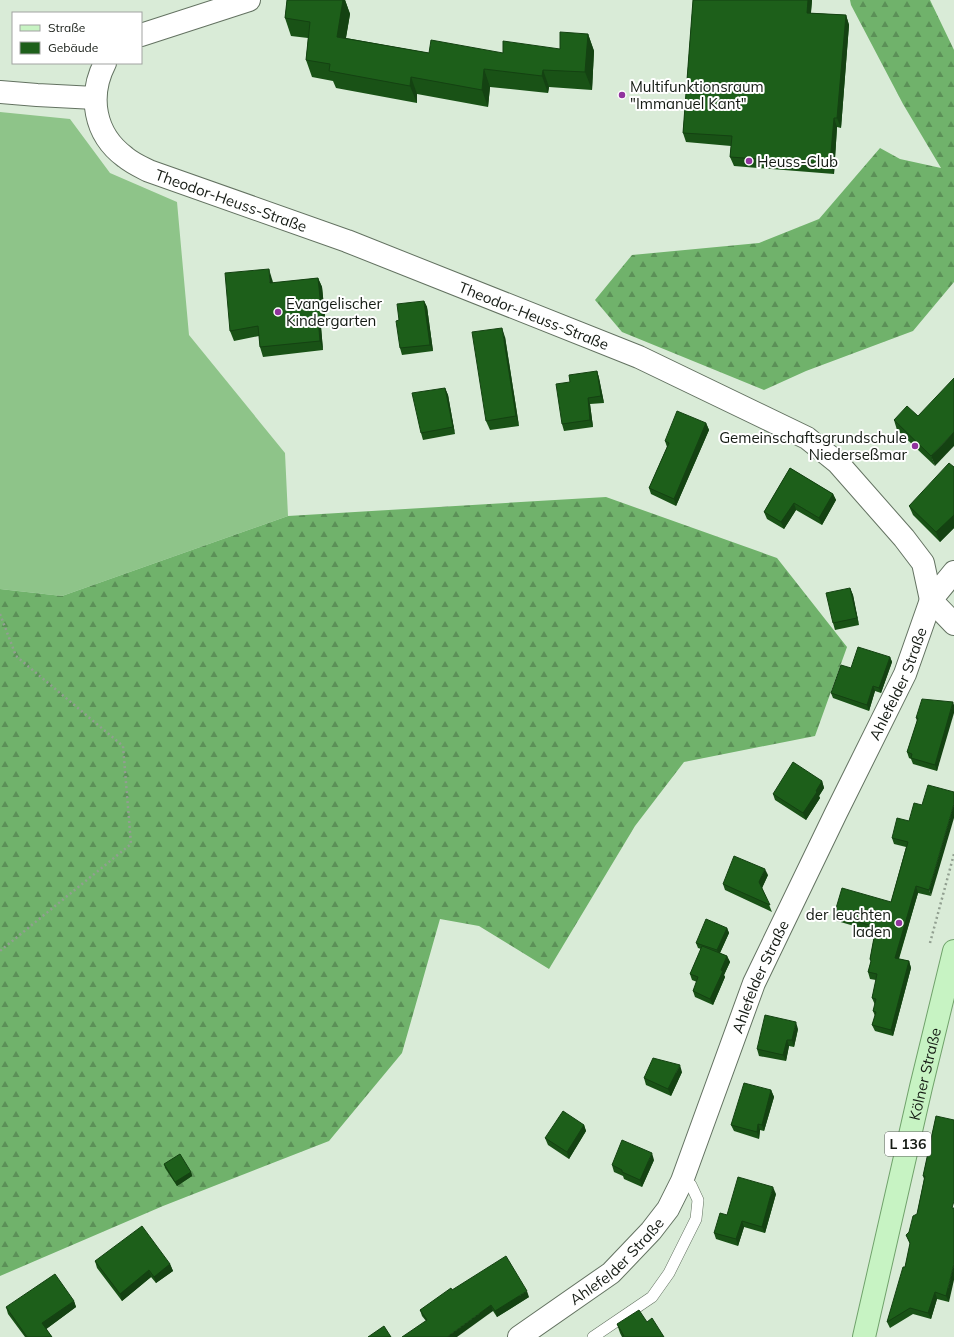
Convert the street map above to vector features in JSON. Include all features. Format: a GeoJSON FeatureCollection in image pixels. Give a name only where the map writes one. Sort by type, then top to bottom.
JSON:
{"type":"FeatureCollection","features":[{"type":"Feature","properties":{"kind":"main road","name":"Kölner Straße"},"geometry":{"type":"LineString","coordinates":[[864,1337],[921,1087],[954,951]]}},
{"type":"Feature","properties":{"kind":"street"},"geometry":{"type":"LineString","coordinates":[[142,35],[249,0]]}},
{"type":"Feature","properties":{"kind":"street","name":"Theodor-Heuss-Straße"},"geometry":{"type":"LineString","coordinates":[[105,64],[97,84],[95,98],[98,122],[105,135],[124,157],[149,171],[347,241],[639,357],[807,438],[838,463],[904,538],[923,563],[932,600]]}},
{"type":"Feature","properties":{"kind":"street"},"geometry":{"type":"LineString","coordinates":[[0,92],[95,98]]}},
{"type":"Feature","properties":{"kind":"street"},"geometry":{"type":"LineString","coordinates":[[932,600],[954,572]]}},
{"type":"Feature","properties":{"kind":"street","name":"Ahlefelder Straße"},"geometry":{"type":"LineString","coordinates":[[519,1337],[611,1273],[655,1226],[668,1209],[682,1181],[754,983],[905,674],[932,600],[954,624]]}},
{"type":"Feature","properties":{"kind":"lane"},"geometry":{"type":"LineString","coordinates":[[593,1337],[652,1297],[669,1273],[696,1219],[698,1200],[691,1185],[682,1181]]}},
{"type":"Feature","properties":{"kind":"path"},"geometry":{"type":"LineString","coordinates":[[0,614],[16,656],[123,746],[131,844],[0,951]]}},
{"type":"Feature","properties":{"kind":"green space"},"geometry":{"type":"Polygon","coordinates":[[[850,0],[930,0],[954,50],[954,282],[913,331],[806,371],[764,390],[622,332],[595,300],[632,255],[759,243],[819,219],[880,148],[900,159],[941,168],[903,104],[851,5],[850,0]]]}},
{"type":"Feature","properties":{"kind":"green space"},"geometry":{"type":"Polygon","coordinates":[[[0,112],[70,119],[110,173],[177,202],[189,335],[285,453],[288,516],[62,596],[0,589],[0,112]]]}},
{"type":"Feature","properties":{"kind":"green space"},"geometry":{"type":"Polygon","coordinates":[[[606,497],[777,558],[847,647],[815,736],[684,762],[635,826],[549,969],[479,926],[440,919],[402,1053],[329,1141],[163,1206],[0,1276],[0,589],[62,596],[288,516],[606,497]]]}},
{"type":"Feature","properties":{"kind":"building"},"geometry":{"type":"Polygon","coordinates":[[[287,0],[343,0],[337,37],[429,53],[431,40],[503,53],[503,41],[560,49],[560,32],[588,34],[585,72],[543,70],[542,76],[484,69],[482,90],[411,77],[410,86],[329,71],[330,64],[306,60],[310,22],[285,18],[287,0]]]}},
{"type":"Feature","properties":{"kind":"building"},"geometry":{"type":"Polygon","coordinates":[[[693,0],[808,0],[807,13],[846,15],[837,118],[834,118],[830,164],[730,157],[732,136],[683,133],[693,0]]]}},
{"type":"Feature","properties":{"kind":"building","name":"Evangelischer Kindergarten"},"geometry":{"type":"Polygon","coordinates":[[[269,269],[270,283],[318,278],[322,317],[318,318],[320,341],[260,347],[258,326],[230,331],[225,273],[269,269]]]}},
{"type":"Feature","properties":{"kind":"building"},"geometry":{"type":"Polygon","coordinates":[[[424,301],[430,345],[400,348],[396,321],[399,320],[397,304],[424,301]]]}},
{"type":"Feature","properties":{"kind":"building"},"geometry":{"type":"Polygon","coordinates":[[[502,328],[516,416],[486,421],[472,332],[502,328]]]}},
{"type":"Feature","properties":{"kind":"building"},"geometry":{"type":"Polygon","coordinates":[[[597,371],[601,396],[588,398],[590,420],[562,424],[556,384],[570,382],[569,375],[597,371]]]}},
{"type":"Feature","properties":{"kind":"building"},"geometry":{"type":"Polygon","coordinates":[[[954,378],[954,432],[931,456],[894,420],[907,406],[918,416],[954,378]]]}},
{"type":"Feature","properties":{"kind":"building"},"geometry":{"type":"Polygon","coordinates":[[[445,388],[453,427],[421,433],[412,393],[445,388]]]}},
{"type":"Feature","properties":{"kind":"building"},"geometry":{"type":"Polygon","coordinates":[[[677,411],[706,423],[674,499],[649,488],[669,443],[665,441],[677,411]]]}},
{"type":"Feature","properties":{"kind":"building"},"geometry":{"type":"Polygon","coordinates":[[[949,463],[954,467],[954,515],[936,532],[909,506],[949,463]]]}},
{"type":"Feature","properties":{"kind":"building"},"geometry":{"type":"Polygon","coordinates":[[[790,468],[833,494],[819,518],[794,503],[781,522],[764,512],[790,468]]]}},
{"type":"Feature","properties":{"kind":"building"},"geometry":{"type":"Polygon","coordinates":[[[850,588],[857,618],[833,623],[826,593],[850,588]]]}},
{"type":"Feature","properties":{"kind":"building"},"geometry":{"type":"Polygon","coordinates":[[[858,647],[890,657],[879,688],[873,686],[867,705],[831,693],[841,665],[851,668],[858,647]]]}},
{"type":"Feature","properties":{"kind":"building"},"geometry":{"type":"Polygon","coordinates":[[[922,699],[953,702],[935,765],[911,758],[912,754],[907,752],[918,718],[916,718],[922,699]]]}},
{"type":"Feature","properties":{"kind":"building"},"geometry":{"type":"Polygon","coordinates":[[[793,762],[822,781],[816,791],[817,792],[803,813],[773,794],[793,762]]]}},
{"type":"Feature","properties":{"kind":"building"},"geometry":{"type":"Polygon","coordinates":[[[928,785],[954,792],[954,804],[929,890],[916,886],[895,958],[909,961],[891,1030],[872,1025],[876,1012],[873,1011],[876,999],[872,998],[877,974],[868,972],[876,927],[834,915],[842,888],[891,902],[908,842],[892,838],[897,818],[909,821],[914,803],[922,805],[928,785]]]}},
{"type":"Feature","properties":{"kind":"building"},"geometry":{"type":"Polygon","coordinates":[[[734,856],[765,869],[759,882],[770,905],[723,884],[734,856]]]}},
{"type":"Feature","properties":{"kind":"building"},"geometry":{"type":"Polygon","coordinates":[[[706,919],[727,928],[717,950],[696,943],[706,919]]]}},
{"type":"Feature","properties":{"kind":"building"},"geometry":{"type":"Polygon","coordinates":[[[702,946],[727,956],[721,970],[723,971],[710,999],[693,991],[698,977],[690,974],[702,946]]]}},
{"type":"Feature","properties":{"kind":"building"},"geometry":{"type":"Polygon","coordinates":[[[765,1015],[796,1022],[792,1040],[787,1040],[783,1055],[757,1049],[765,1015]]]}},
{"type":"Feature","properties":{"kind":"building"},"geometry":{"type":"Polygon","coordinates":[[[653,1058],[680,1065],[668,1089],[644,1078],[653,1058]]]}},
{"type":"Feature","properties":{"kind":"building"},"geometry":{"type":"Polygon","coordinates":[[[744,1083],[771,1090],[762,1125],[758,1124],[757,1132],[731,1125],[744,1083]]]}},
{"type":"Feature","properties":{"kind":"building"},"geometry":{"type":"Polygon","coordinates":[[[563,1111],[584,1125],[567,1152],[545,1138],[563,1111]]]}},
{"type":"Feature","properties":{"kind":"building"},"geometry":{"type":"Polygon","coordinates":[[[936,1116],[954,1120],[954,1201],[952,1208],[954,1208],[954,1264],[946,1296],[935,1292],[928,1313],[910,1308],[887,1322],[903,1267],[905,1267],[910,1243],[906,1235],[909,1232],[913,1216],[917,1214],[925,1176],[923,1176],[936,1116]]]}},
{"type":"Feature","properties":{"kind":"building"},"geometry":{"type":"Polygon","coordinates":[[[622,1140],[652,1153],[640,1180],[622,1172],[622,1170],[612,1165],[622,1140]]]}},
{"type":"Feature","properties":{"kind":"building"},"geometry":{"type":"Polygon","coordinates":[[[180,1154],[191,1172],[175,1182],[164,1164],[180,1154]]]}},
{"type":"Feature","properties":{"kind":"building"},"geometry":{"type":"Polygon","coordinates":[[[738,1177],[773,1187],[762,1227],[742,1221],[736,1239],[714,1233],[720,1213],[727,1215],[738,1177]]]}},
{"type":"Feature","properties":{"kind":"building"},"geometry":{"type":"Polygon","coordinates":[[[142,1226],[170,1264],[154,1277],[149,1270],[120,1294],[95,1261],[142,1226]]]}},
{"type":"Feature","properties":{"kind":"building"},"geometry":{"type":"Polygon","coordinates":[[[506,1256],[527,1291],[495,1311],[491,1305],[447,1337],[402,1337],[427,1320],[420,1310],[451,1288],[452,1290],[506,1256]]]}},
{"type":"Feature","properties":{"kind":"building"},"geometry":{"type":"Polygon","coordinates":[[[55,1274],[74,1301],[42,1323],[52,1337],[27,1337],[6,1307],[55,1274]]]}},
{"type":"Feature","properties":{"kind":"building"},"geometry":{"type":"Polygon","coordinates":[[[639,1310],[647,1322],[652,1318],[664,1337],[622,1337],[624,1336],[617,1324],[639,1310]]]}},
{"type":"Feature","properties":{"kind":"building"},"geometry":{"type":"Polygon","coordinates":[[[384,1326],[391,1337],[368,1337],[384,1326]]]}},
{"type":"Feature","properties":{"kind":"place","name":"Multifunktionsraum \"Immanuel Kant\""},"geometry":{"type":"Point","coordinates":[622,95]}},
{"type":"Feature","properties":{"kind":"place","name":"Heuss-Club"},"geometry":{"type":"Point","coordinates":[749,161]}},
{"type":"Feature","properties":{"kind":"place","name":"Evangelischer Kindergarten"},"geometry":{"type":"Point","coordinates":[278,312]}},
{"type":"Feature","properties":{"kind":"place","name":"Gemeinschaftsgrundschule Niederseßmar"},"geometry":{"type":"Point","coordinates":[915,446]}},
{"type":"Feature","properties":{"kind":"place","name":"der leuchten laden"},"geometry":{"type":"Point","coordinates":[899,923]}}]}
